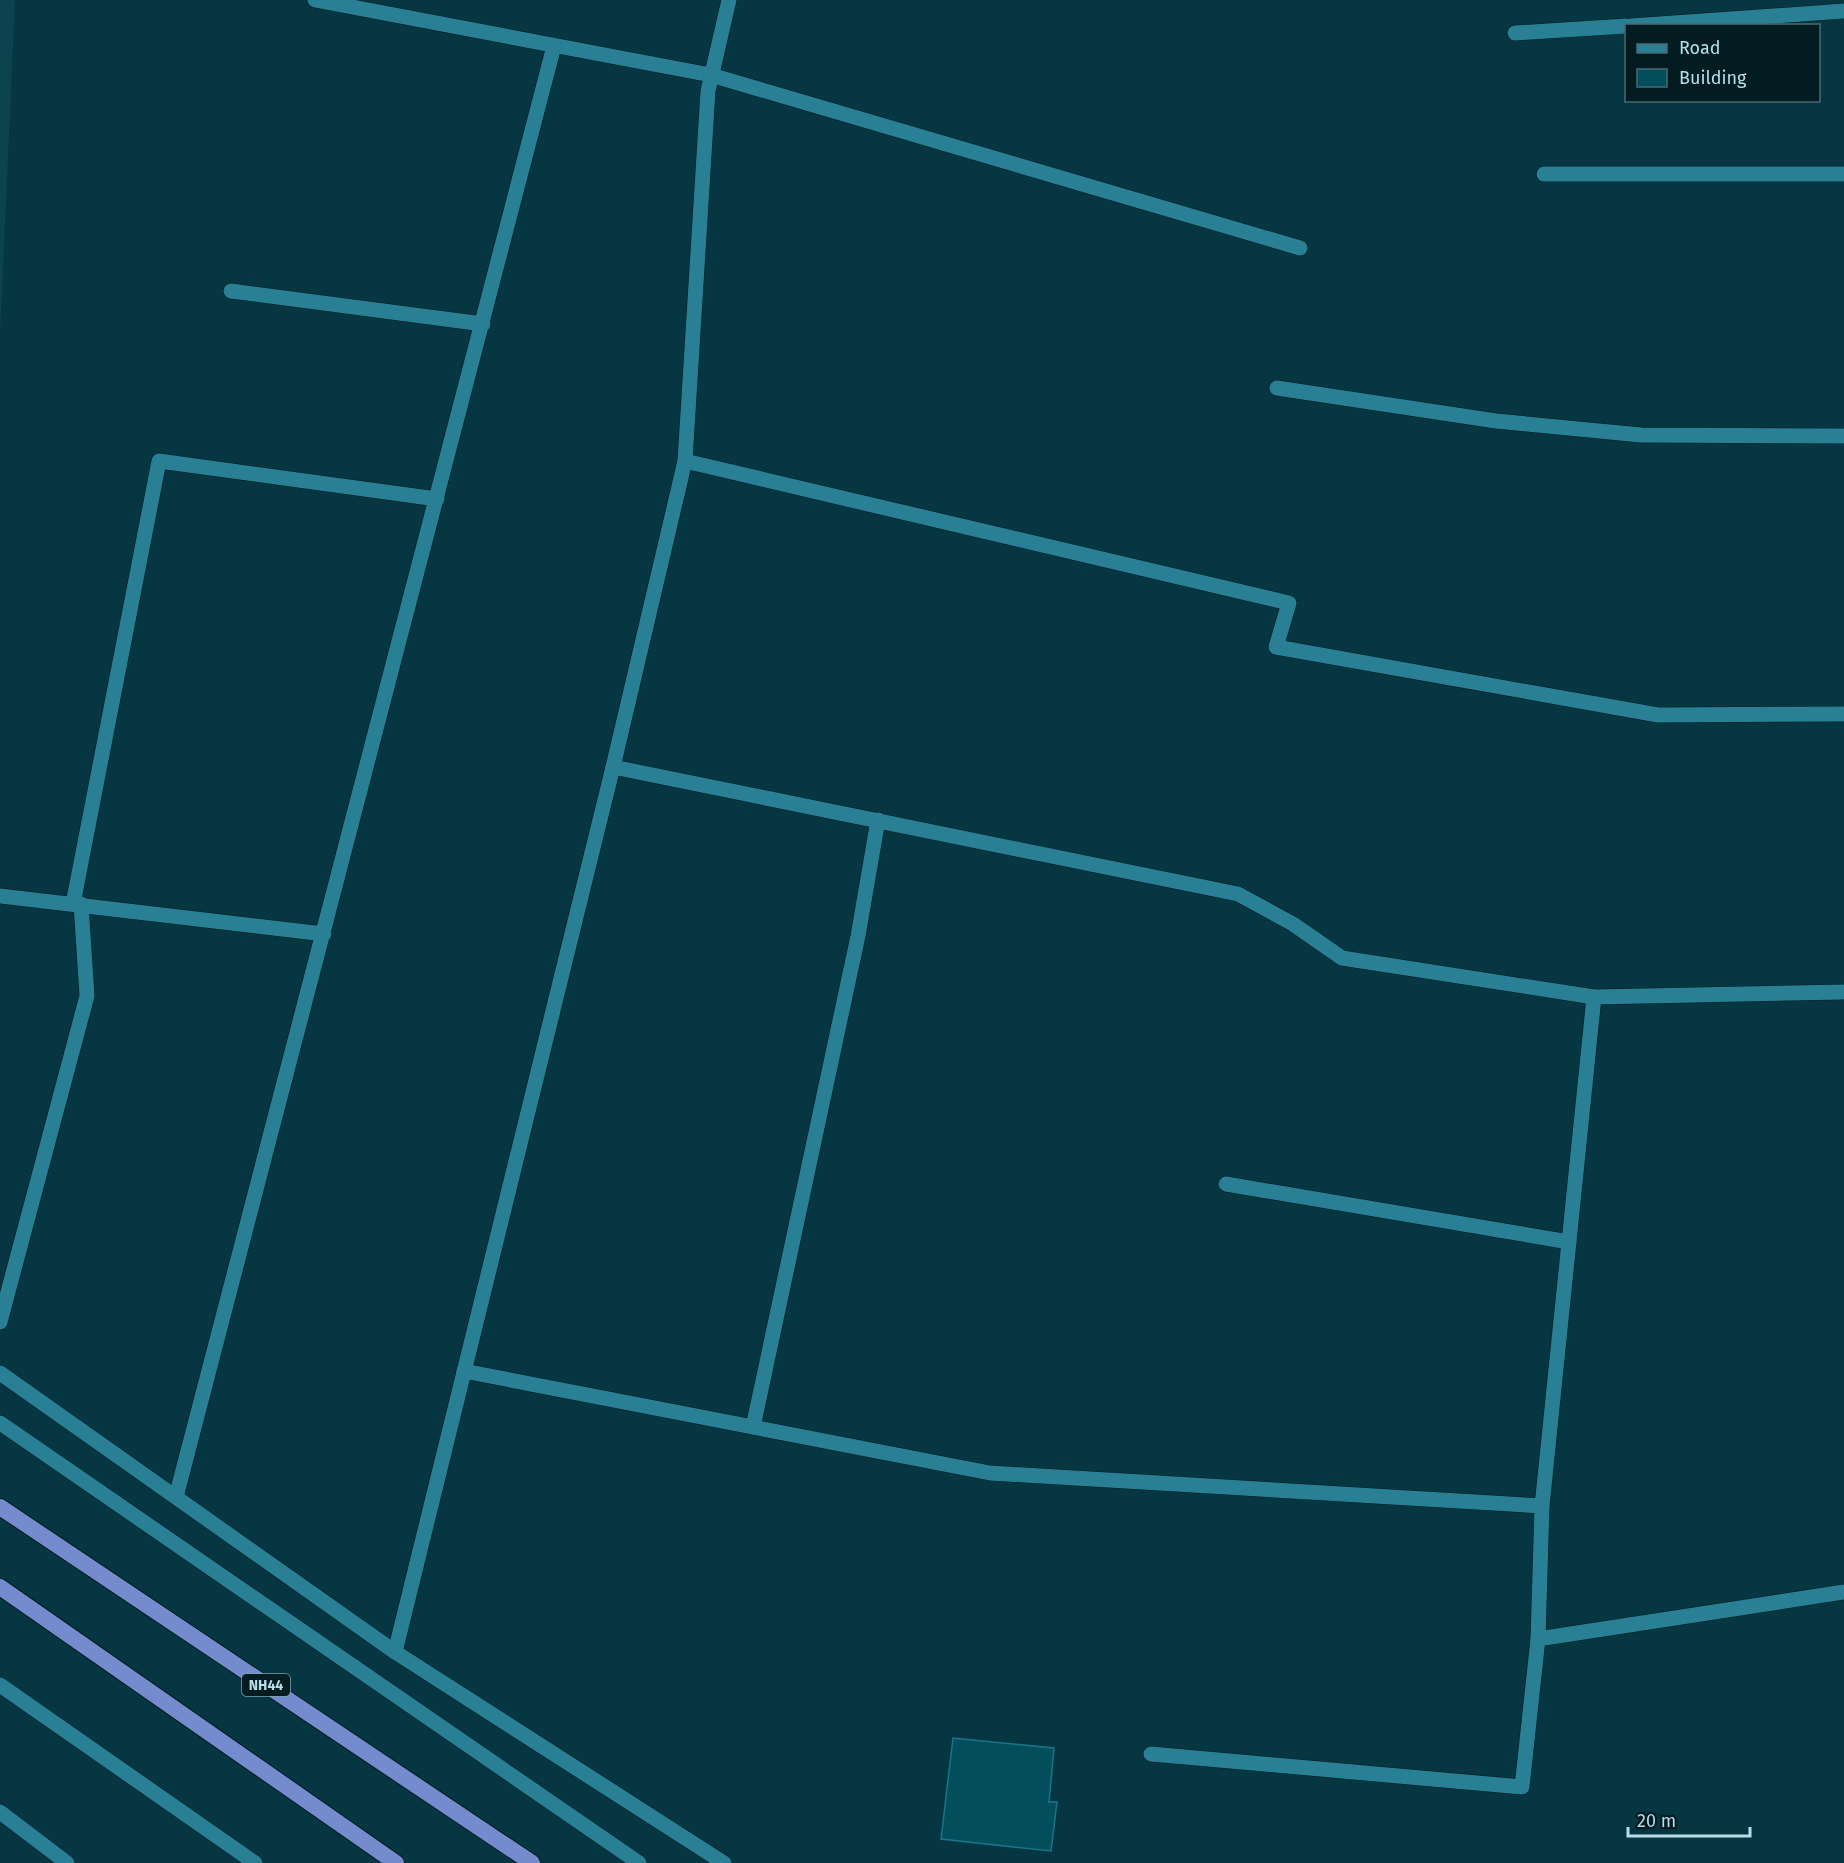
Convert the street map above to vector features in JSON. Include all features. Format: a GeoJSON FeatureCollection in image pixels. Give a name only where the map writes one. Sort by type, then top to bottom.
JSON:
{"type":"FeatureCollection","features":[{"type":"Feature","properties":{"kind":"highway","name":"NH44"},"geometry":{"type":"LineString","coordinates":[[0,1507],[532,1863]]}},
{"type":"Feature","properties":{"kind":"highway"},"geometry":{"type":"LineString","coordinates":[[0,1587],[396,1863]]}},
{"type":"Feature","properties":{"kind":"street"},"geometry":{"type":"LineString","coordinates":[[315,0],[711,75],[1300,248]]}},
{"type":"Feature","properties":{"kind":"street"},"geometry":{"type":"LineString","coordinates":[[395,1652],[613,767],[685,461],[708,91],[729,0]]}},
{"type":"Feature","properties":{"kind":"street"},"geometry":{"type":"LineString","coordinates":[[1659,24],[1844,11]]}},
{"type":"Feature","properties":{"kind":"street"},"geometry":{"type":"LineString","coordinates":[[1515,33],[1625,26]]}},
{"type":"Feature","properties":{"kind":"street"},"geometry":{"type":"LineString","coordinates":[[176,1497],[438,499],[554,46]]}},
{"type":"Feature","properties":{"kind":"street"},"geometry":{"type":"LineString","coordinates":[[1544,174],[1844,174]]}},
{"type":"Feature","properties":{"kind":"street"},"geometry":{"type":"LineString","coordinates":[[231,291],[483,324]]}},
{"type":"Feature","properties":{"kind":"street"},"geometry":{"type":"LineString","coordinates":[[1277,388],[1496,421],[1621,434],[1844,436]]}},
{"type":"Feature","properties":{"kind":"street"},"geometry":{"type":"LineString","coordinates":[[0,1322],[87,996],[77,904],[159,460],[438,499]]}},
{"type":"Feature","properties":{"kind":"street"},"geometry":{"type":"LineString","coordinates":[[685,461],[1289,603],[1276,647],[1658,715],[1844,714]]}},
{"type":"Feature","properties":{"kind":"street"},"geometry":{"type":"LineString","coordinates":[[613,767],[1238,894],[1293,924],[1342,958],[1594,997],[1844,992]]}},
{"type":"Feature","properties":{"kind":"street"},"geometry":{"type":"LineString","coordinates":[[753,1427],[858,936],[878,820]]}},
{"type":"Feature","properties":{"kind":"street"},"geometry":{"type":"LineString","coordinates":[[0,896],[324,934]]}},
{"type":"Feature","properties":{"kind":"street"},"geometry":{"type":"LineString","coordinates":[[1151,1754],[1522,1787],[1538,1639],[1542,1506],[1594,997]]}},
{"type":"Feature","properties":{"kind":"street"},"geometry":{"type":"LineString","coordinates":[[1226,1184],[1569,1242]]}},
{"type":"Feature","properties":{"kind":"street"},"geometry":{"type":"LineString","coordinates":[[464,1371],[990,1473],[1542,1506]]}},
{"type":"Feature","properties":{"kind":"street"},"geometry":{"type":"LineString","coordinates":[[0,1373],[395,1652],[724,1863]]}},
{"type":"Feature","properties":{"kind":"street"},"geometry":{"type":"LineString","coordinates":[[0,1423],[639,1863]]}},
{"type":"Feature","properties":{"kind":"street"},"geometry":{"type":"LineString","coordinates":[[1538,1639],[1844,1592]]}},
{"type":"Feature","properties":{"kind":"street"},"geometry":{"type":"LineString","coordinates":[[0,1685],[255,1863]]}},
{"type":"Feature","properties":{"kind":"street"},"geometry":{"type":"LineString","coordinates":[[0,1812],[67,1863]]}},
{"type":"Feature","properties":{"kind":"shaded area"},"geometry":{"type":"Polygon","coordinates":[[[0,0],[15,0],[0,334],[0,0]]]}},
{"type":"Feature","properties":{"kind":"building"},"geometry":{"type":"Polygon","coordinates":[[[953,1738],[1054,1748],[1049,1802],[1057,1802],[1051,1851],[941,1839],[953,1738]]]}}]}
